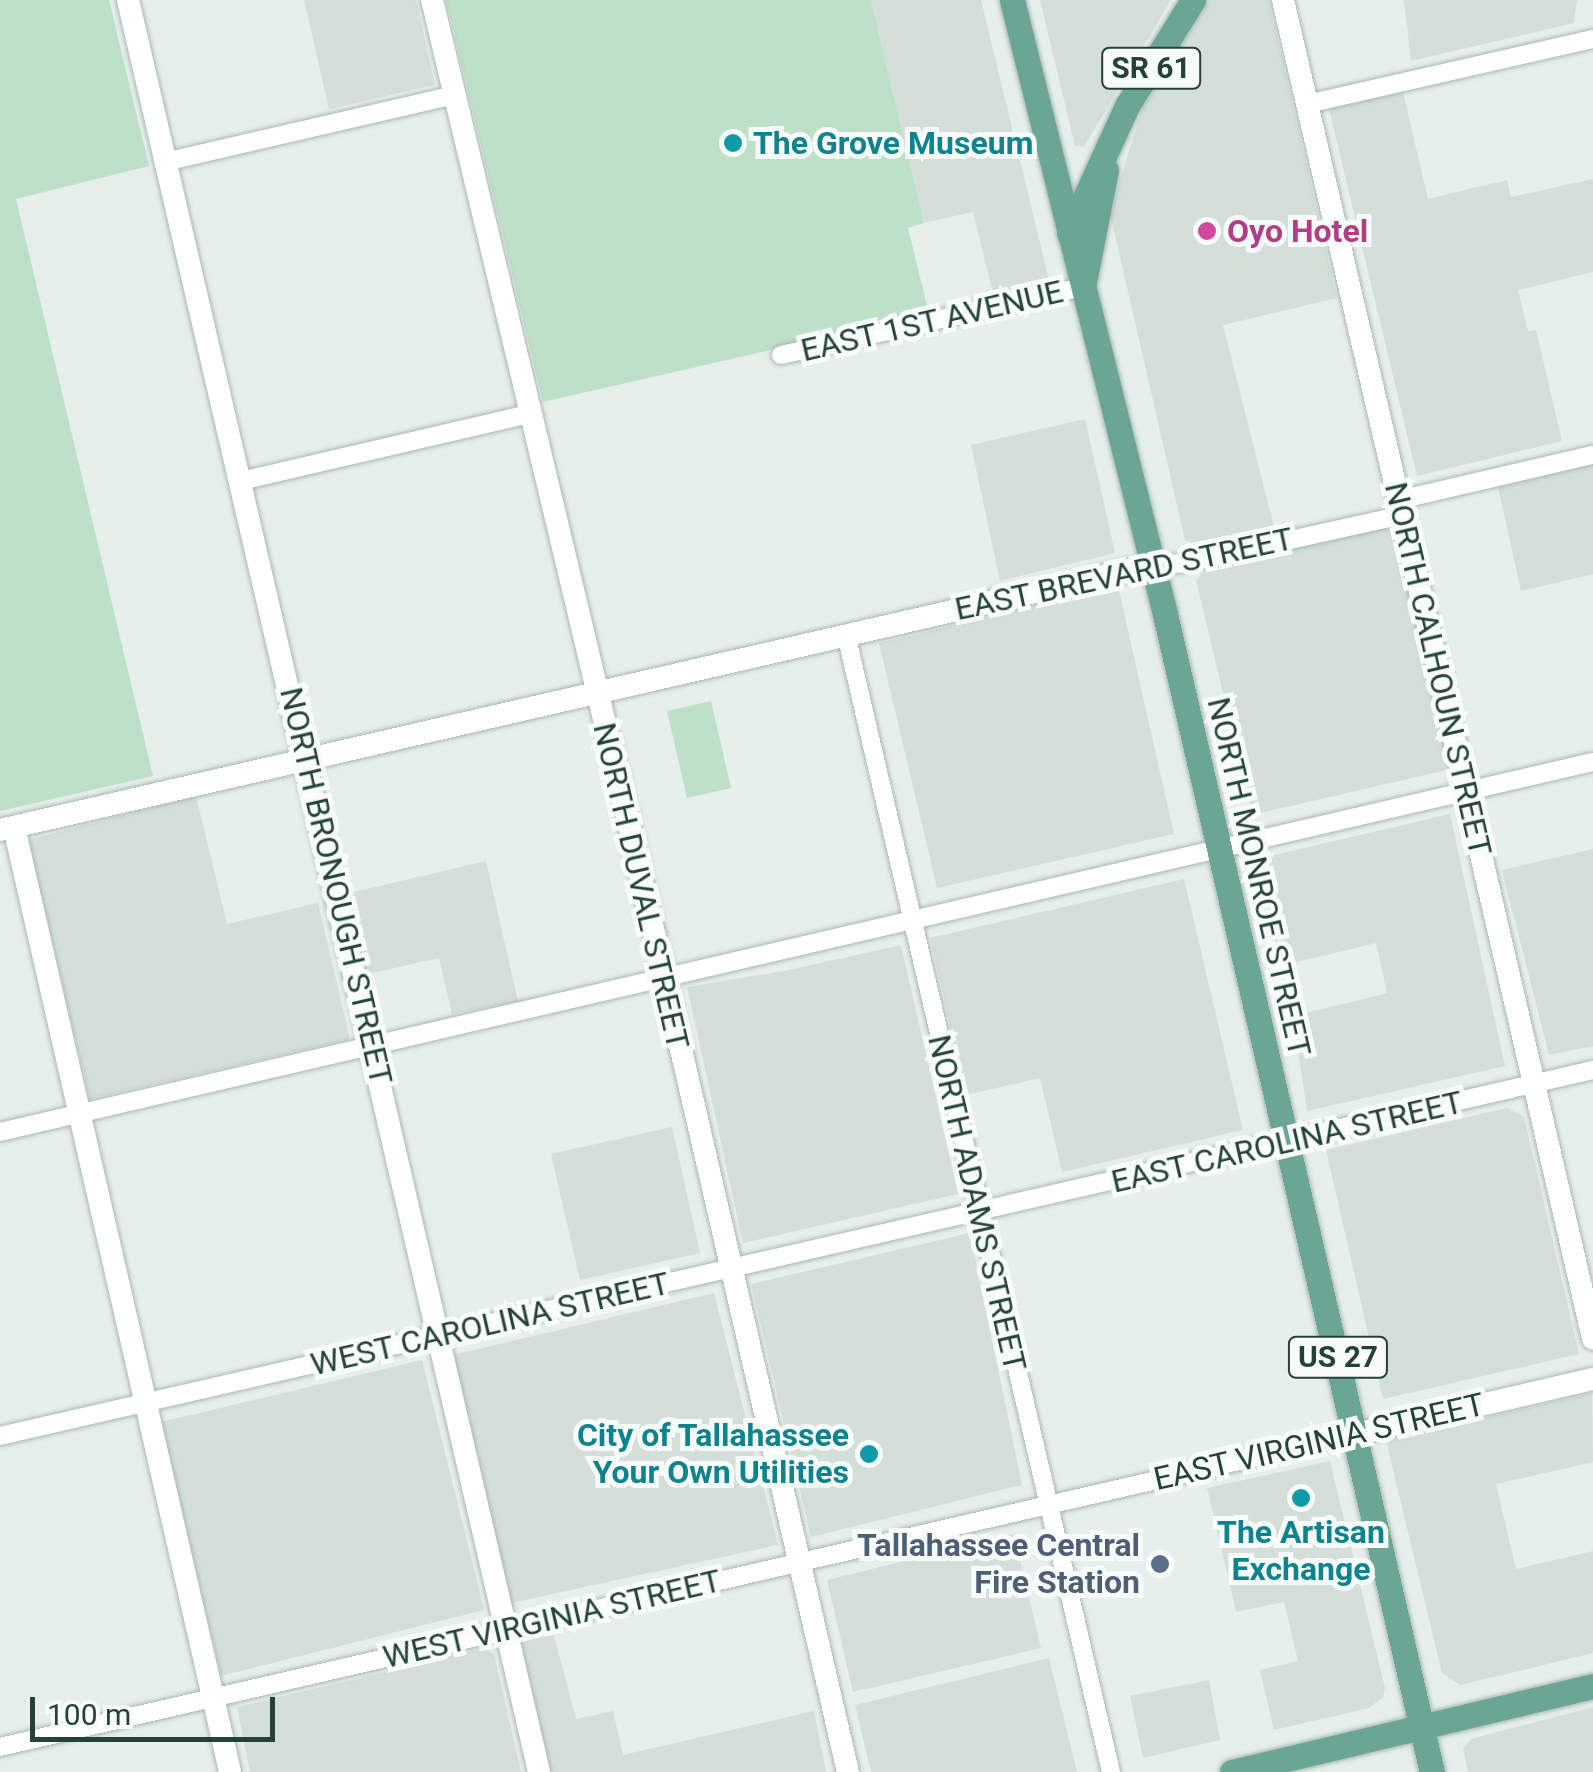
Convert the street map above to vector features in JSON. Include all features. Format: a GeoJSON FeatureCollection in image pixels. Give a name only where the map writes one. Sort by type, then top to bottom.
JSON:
{"type":"FeatureCollection","features":[{"type":"Feature","properties":{"kind":"main road","name":"NORTH MONROE STREET"},"geometry":{"type":"LineString","coordinates":[[1012,0],[1152,565],[1432,1772]]}},
{"type":"Feature","properties":{"kind":"main road","name":"SR 61"},"geometry":{"type":"LineString","coordinates":[[1069,233],[1106,147],[1193,0]]}},
{"type":"Feature","properties":{"kind":"main road"},"geometry":{"type":"LineString","coordinates":[[1048,150],[1084,162],[1106,147]]}},
{"type":"Feature","properties":{"kind":"main road","name":"SR 61"},"geometry":{"type":"LineString","coordinates":[[1083,287],[1106,147]]}},
{"type":"Feature","properties":{"kind":"main road"},"geometry":{"type":"LineString","coordinates":[[1232,1772],[1593,1686]]}},
{"type":"Feature","properties":{"kind":"street","name":"NORTH BRONOUGH STREET"},"geometry":{"type":"LineString","coordinates":[[128,0],[169,161],[540,1772]]}},
{"type":"Feature","properties":{"kind":"street","name":"NORTH DUVAL STREET"},"geometry":{"type":"LineString","coordinates":[[432,0],[848,1772]]}},
{"type":"Feature","properties":{"kind":"street","name":"NORTH CALHOUN STREET"},"geometry":{"type":"LineString","coordinates":[[1283,0],[1593,1339]]}},
{"type":"Feature","properties":{"kind":"street"},"geometry":{"type":"LineString","coordinates":[[1307,104],[1593,39]]}},
{"type":"Feature","properties":{"kind":"street"},"geometry":{"type":"LineString","coordinates":[[169,161],[454,94]]}},
{"type":"Feature","properties":{"kind":"street","name":"EAST 1ST AVENUE"},"geometry":{"type":"LineString","coordinates":[[781,356],[1083,287]]}},
{"type":"Feature","properties":{"kind":"street"},"geometry":{"type":"LineString","coordinates":[[241,481],[529,414]]}},
{"type":"Feature","properties":{"kind":"street","name":"EAST BREVARD STREET"},"geometry":{"type":"LineString","coordinates":[[7,828],[1152,565],[1186,563],[1593,455]]}},
{"type":"Feature","properties":{"kind":"street","name":"NORTH ADAMS STREET"},"geometry":{"type":"LineString","coordinates":[[846,634],[1111,1772]]}},
{"type":"Feature","properties":{"kind":"street"},"geometry":{"type":"LineString","coordinates":[[0,1132],[1593,762]]}},
{"type":"Feature","properties":{"kind":"street"},"geometry":{"type":"LineString","coordinates":[[7,828],[80,1114],[230,1772]]}},
{"type":"Feature","properties":{"kind":"street","name":"EAST CAROLINA STREET"},"geometry":{"type":"LineString","coordinates":[[980,1214],[1593,1070]]}},
{"type":"Feature","properties":{"kind":"street","name":"WEST CAROLINA STREET"},"geometry":{"type":"LineString","coordinates":[[0,1436],[980,1214]]}},
{"type":"Feature","properties":{"kind":"street","name":"EAST VIRGINIA STREET"},"geometry":{"type":"LineString","coordinates":[[1046,1505],[1593,1380]]}},
{"type":"Feature","properties":{"kind":"street","name":"WEST VIRGINIA STREET"},"geometry":{"type":"LineString","coordinates":[[0,1747],[1046,1505]]}},
{"type":"Feature","properties":{"kind":"shaded area"},"geometry":{"type":"Polygon","coordinates":[[[304,0],[416,0],[435,85],[329,109],[304,0]]]}},
{"type":"Feature","properties":{"kind":"shaded area"},"geometry":{"type":"Polygon","coordinates":[[[871,0],[981,0],[1049,280],[1044,286],[994,298],[973,212],[924,223],[871,0]]]}},
{"type":"Feature","properties":{"kind":"shaded area"},"geometry":{"type":"Polygon","coordinates":[[[1040,0],[1171,0],[1084,147],[1075,146],[1040,0]]]}},
{"type":"Feature","properties":{"kind":"shaded area"},"geometry":{"type":"Polygon","coordinates":[[[1209,0],[1269,0],[1337,298],[1223,325],[1275,531],[1191,543],[1185,540],[1110,213],[1142,109],[1209,0]]]}},
{"type":"Feature","properties":{"kind":"shaded area"},"geometry":{"type":"Polygon","coordinates":[[[1404,0],[1577,0],[1574,23],[1411,61],[1404,0]]]}},
{"type":"Feature","properties":{"kind":"shaded area"},"geometry":{"type":"Polygon","coordinates":[[[1403,92],[1428,199],[1507,180],[1511,197],[1593,179],[1593,272],[1518,290],[1528,331],[1536,330],[1562,441],[1417,476],[1329,109],[1403,92]]]}},
{"type":"Feature","properties":{"kind":"shaded area"},"geometry":{"type":"Polygon","coordinates":[[[1085,419],[1115,553],[1000,581],[971,445],[1085,419]]]}},
{"type":"Feature","properties":{"kind":"shaded area"},"geometry":{"type":"Polygon","coordinates":[[[1593,464],[1593,574],[1521,591],[1498,487],[1593,464]]]}},
{"type":"Feature","properties":{"kind":"shaded area"},"geometry":{"type":"Polygon","coordinates":[[[1390,526],[1396,532],[1451,769],[1252,815],[1196,580],[1204,572],[1283,549],[1390,526]]]}},
{"type":"Feature","properties":{"kind":"shaded area"},"geometry":{"type":"Polygon","coordinates":[[[1118,586],[1174,834],[937,888],[879,643],[1118,586]]]}},
{"type":"Feature","properties":{"kind":"shaded area"},"geometry":{"type":"Polygon","coordinates":[[[196,796],[227,924],[318,903],[350,1039],[90,1099],[28,840],[196,796]]]}},
{"type":"Feature","properties":{"kind":"shaded area"},"geometry":{"type":"Polygon","coordinates":[[[1450,814],[1505,1066],[1307,1111],[1293,1016],[1387,993],[1376,943],[1281,966],[1257,859],[1450,814]]]}},
{"type":"Feature","properties":{"kind":"shaded area"},"geometry":{"type":"Polygon","coordinates":[[[1593,849],[1593,1046],[1549,1055],[1502,870],[1593,849]]]}},
{"type":"Feature","properties":{"kind":"shaded area"},"geometry":{"type":"Polygon","coordinates":[[[486,861],[518,1001],[452,1014],[439,958],[364,975],[345,894],[486,861]]]}},
{"type":"Feature","properties":{"kind":"shaded area"},"geometry":{"type":"Polygon","coordinates":[[[1184,879],[1243,1130],[1062,1172],[1040,1078],[966,1095],[930,938],[1184,879]]]}},
{"type":"Feature","properties":{"kind":"shaded area"},"geometry":{"type":"Polygon","coordinates":[[[901,945],[958,1194],[743,1243],[687,987],[901,945]]]}},
{"type":"Feature","properties":{"kind":"shaded area"},"geometry":{"type":"Polygon","coordinates":[[[1507,1108],[1524,1117],[1579,1354],[1383,1399],[1326,1150],[1507,1108]]]}},
{"type":"Feature","properties":{"kind":"shaded area"},"geometry":{"type":"Polygon","coordinates":[[[672,1127],[700,1253],[580,1280],[551,1154],[672,1127]]]}},
{"type":"Feature","properties":{"kind":"shaded area"},"geometry":{"type":"Polygon","coordinates":[[[970,1233],[1022,1485],[811,1537],[751,1284],[970,1233]]]}},
{"type":"Feature","properties":{"kind":"shaded area"},"geometry":{"type":"Polygon","coordinates":[[[714,1293],[778,1545],[511,1603],[453,1355],[714,1293]]]}},
{"type":"Feature","properties":{"kind":"shaded area"},"geometry":{"type":"Polygon","coordinates":[[[422,1360],[484,1610],[221,1676],[161,1422],[422,1360]]]}},
{"type":"Feature","properties":{"kind":"shaded area"},"geometry":{"type":"Polygon","coordinates":[[[1592,1393],[1593,1462],[1496,1484],[1516,1569],[1593,1551],[1593,1653],[1461,1685],[1442,1673],[1387,1445],[1391,1440],[1592,1393]]]}},
{"type":"Feature","properties":{"kind":"shaded area"},"geometry":{"type":"Polygon","coordinates":[[[1330,1461],[1385,1688],[1383,1697],[1369,1708],[1274,1730],[1260,1670],[1298,1661],[1284,1602],[1236,1612],[1207,1488],[1330,1461]]]}},
{"type":"Feature","properties":{"kind":"shaded area"},"geometry":{"type":"Polygon","coordinates":[[[1014,1534],[1041,1648],[853,1692],[827,1580],[1014,1534]]]}},
{"type":"Feature","properties":{"kind":"shaded area"},"geometry":{"type":"Polygon","coordinates":[[[552,1628],[576,1719],[613,1711],[623,1755],[814,1711],[826,1772],[551,1772],[520,1639],[552,1628]]]}},
{"type":"Feature","properties":{"kind":"shaded area"},"geometry":{"type":"Polygon","coordinates":[[[485,1648],[494,1654],[521,1772],[250,1772],[237,1707],[485,1648]]]}},
{"type":"Feature","properties":{"kind":"shaded area"},"geometry":{"type":"Polygon","coordinates":[[[1049,1658],[1077,1772],[871,1772],[855,1705],[1049,1658]]]}},
{"type":"Feature","properties":{"kind":"shaded area"},"geometry":{"type":"Polygon","coordinates":[[[1209,1680],[1220,1740],[1143,1758],[1130,1696],[1209,1680]]]}},
{"type":"Feature","properties":{"kind":"shaded area"},"geometry":{"type":"Polygon","coordinates":[[[1593,1707],[1593,1772],[1468,1772],[1463,1748],[1471,1739],[1593,1707]]]}},
{"type":"Feature","properties":{"kind":"green space"},"geometry":{"type":"Polygon","coordinates":[[[0,0],[109,0],[149,166],[16,199],[153,776],[0,811],[0,0]]]}},
{"type":"Feature","properties":{"kind":"green space"},"geometry":{"type":"Polygon","coordinates":[[[446,0],[871,0],[924,223],[908,228],[929,314],[543,402],[446,0]]]}},
{"type":"Feature","properties":{"kind":"green space"},"geometry":{"type":"Polygon","coordinates":[[[711,701],[731,788],[687,798],[667,711],[711,701]]]}},
{"type":"Feature","properties":{"kind":"place","name":"The Grove Museum"},"geometry":{"type":"Point","coordinates":[733,143]}},
{"type":"Feature","properties":{"kind":"place","name":"Oyo Hotel"},"geometry":{"type":"Point","coordinates":[1207,231]}},
{"type":"Feature","properties":{"kind":"place","name":"City of Tallahassee Your Own Utilities"},"geometry":{"type":"Point","coordinates":[869,1454]}},
{"type":"Feature","properties":{"kind":"place","name":"The Artisan Exchange"},"geometry":{"type":"Point","coordinates":[1301,1498]}},
{"type":"Feature","properties":{"kind":"place","name":"Tallahassee Central Fire Station"},"geometry":{"type":"Point","coordinates":[1160,1564]}}]}
